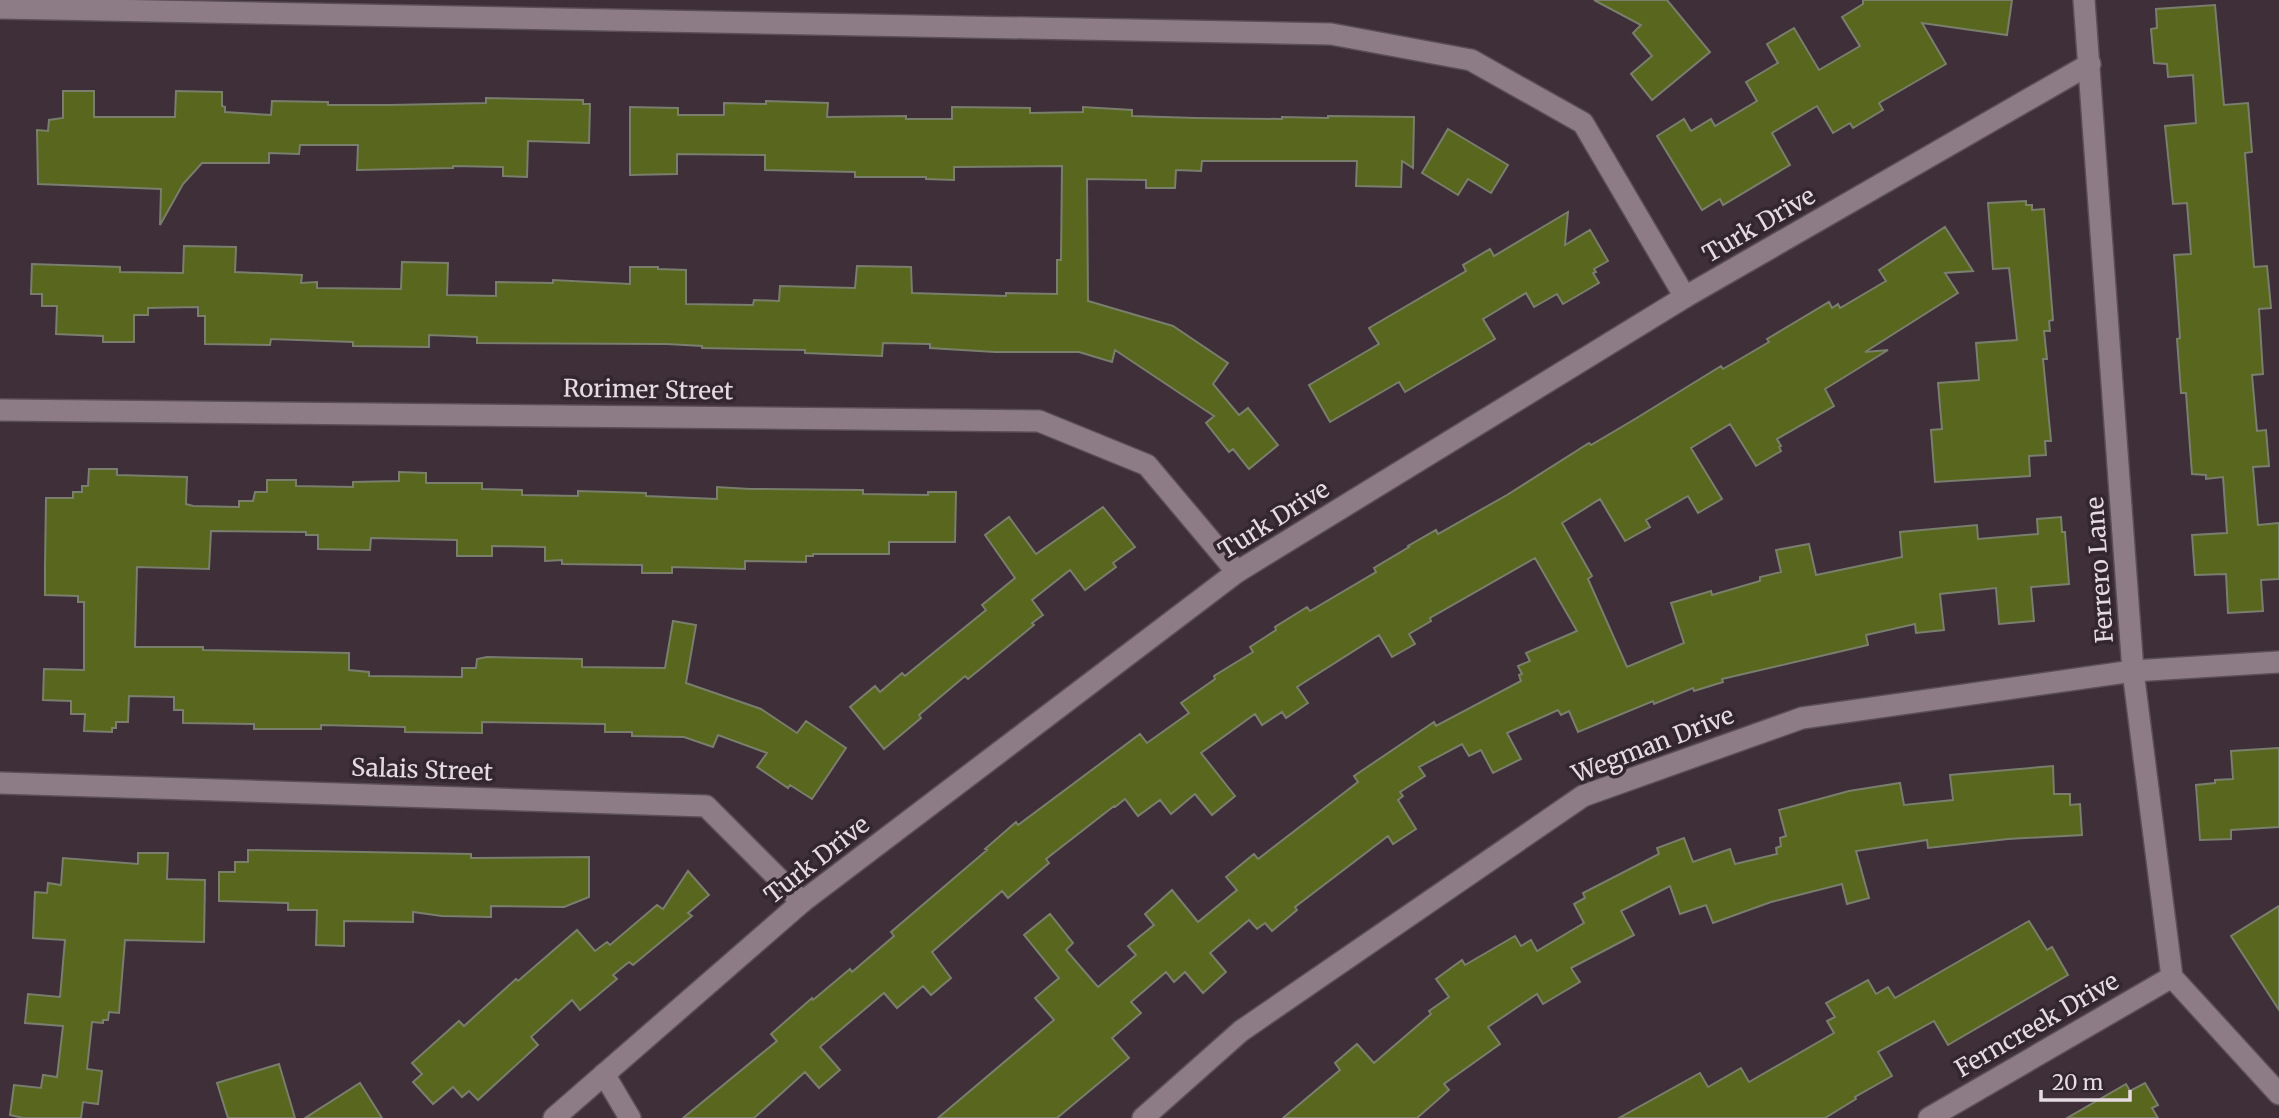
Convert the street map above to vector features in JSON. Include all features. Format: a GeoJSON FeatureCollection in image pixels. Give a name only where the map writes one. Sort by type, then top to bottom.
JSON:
{"type":"FeatureCollection","features":[{"type":"Feature","properties":{"kind":"street","name":"Ferrero Lane"},"geometry":{"type":"LineString","coordinates":[[2084,0],[2133,671],[2172,977]]}},
{"type":"Feature","properties":{"kind":"street"},"geometry":{"type":"LineString","coordinates":[[0,8],[1331,34],[1471,60],[1583,123],[1685,298]]}},
{"type":"Feature","properties":{"kind":"street","name":"Turk Drive"},"geometry":{"type":"LineString","coordinates":[[554,1118],[802,902],[1237,572],[1685,298],[2090,64]]}},
{"type":"Feature","properties":{"kind":"street","name":"Rorimer Street"},"geometry":{"type":"LineString","coordinates":[[0,410],[1039,421],[1147,466],[1237,572]]}},
{"type":"Feature","properties":{"kind":"street","name":"Wegman Drive"},"geometry":{"type":"LineString","coordinates":[[1143,1118],[1241,1031],[1583,796],[1802,718],[2133,671],[2279,662]]}},
{"type":"Feature","properties":{"kind":"street","name":"Salais Street"},"geometry":{"type":"LineString","coordinates":[[0,783],[706,806],[802,902]]}},
{"type":"Feature","properties":{"kind":"street"},"geometry":{"type":"LineString","coordinates":[[2172,977],[2279,1094]]}},
{"type":"Feature","properties":{"kind":"street","name":"Ferncreek Drive"},"geometry":{"type":"LineString","coordinates":[[1929,1118],[1950,1112],[2172,977]]}},
{"type":"Feature","properties":{"kind":"street"},"geometry":{"type":"LineString","coordinates":[[604,1074],[630,1118]]}},
{"type":"Feature","properties":{"kind":"building"},"geometry":{"type":"Polygon","coordinates":[[[1594,0],[1667,0],[1710,52],[1652,100],[1631,74],[1652,56],[1633,33],[1641,25],[1594,0]]]}},
{"type":"Feature","properties":{"kind":"building"},"geometry":{"type":"Polygon","coordinates":[[[1863,0],[2012,0],[2007,35],[1922,23],[1946,64],[1879,103],[1883,110],[1853,128],[1850,123],[1833,133],[1817,106],[1772,133],[1790,165],[1723,205],[1720,199],[1702,210],[1657,136],[1684,119],[1691,131],[1711,119],[1715,126],[1757,101],[1746,82],[1778,63],[1767,44],[1794,28],[1819,70],[1860,46],[1842,17],[1863,4],[1863,0]]]}},
{"type":"Feature","properties":{"kind":"building"},"geometry":{"type":"Polygon","coordinates":[[[2215,5],[2224,105],[2248,103],[2252,152],[2245,153],[2254,267],[2267,266],[2271,308],[2259,309],[2263,374],[2252,375],[2257,431],[2266,430],[2269,466],[2253,467],[2258,525],[2279,523],[2279,579],[2261,580],[2263,611],[2228,613],[2226,574],[2195,575],[2192,535],[2227,533],[2223,477],[2206,479],[2206,475],[2192,474],[2186,393],[2181,393],[2177,339],[2180,338],[2174,255],[2191,254],[2187,203],[2173,204],[2165,126],[2196,123],[2193,75],[2168,77],[2167,64],[2154,63],[2151,29],[2157,28],[2156,9],[2215,5]]]}},
{"type":"Feature","properties":{"kind":"building"},"geometry":{"type":"Polygon","coordinates":[[[63,91],[94,91],[94,117],[175,117],[176,91],[222,92],[225,112],[271,115],[272,101],[328,102],[328,105],[390,105],[486,103],[486,98],[583,100],[583,104],[590,104],[589,143],[528,141],[527,177],[503,176],[503,167],[357,170],[358,145],[300,145],[299,154],[269,153],[269,163],[202,163],[183,184],[160,225],[161,189],[38,184],[37,130],[48,131],[49,120],[63,118],[63,91]]]}},
{"type":"Feature","properties":{"kind":"building"},"geometry":{"type":"Polygon","coordinates":[[[766,101],[828,103],[827,117],[906,116],[906,119],[952,119],[952,107],[1030,108],[1030,113],[1083,112],[1083,107],[1132,110],[1132,116],[1196,118],[1414,117],[1413,168],[1402,161],[1401,187],[1356,186],[1357,161],[1202,161],[1201,171],[1176,170],[1175,188],[1146,188],[1146,180],[1087,179],[1088,301],[1173,326],[1228,363],[1213,384],[1239,415],[1248,408],[1278,445],[1249,469],[1233,449],[1229,452],[1206,423],[1214,416],[1115,350],[1112,362],[1079,352],[995,352],[930,348],[930,344],[883,343],[882,356],[667,344],[477,343],[477,337],[429,335],[429,347],[353,346],[353,342],[271,339],[270,345],[205,344],[205,316],[198,316],[198,307],[148,308],[148,315],[134,315],[134,342],[103,342],[103,336],[56,334],[57,306],[42,306],[42,294],[31,294],[32,264],[120,267],[120,272],[183,273],[184,246],[236,247],[235,272],[302,275],[301,283],[317,282],[317,288],[401,289],[402,262],[448,263],[447,295],[496,296],[496,282],[553,283],[553,280],[630,284],[630,267],[658,267],[686,270],[686,304],[753,305],[754,300],[779,301],[780,286],[855,288],[857,266],[911,267],[912,293],[1006,296],[1006,293],[1057,294],[1057,260],[1061,260],[1062,166],[954,167],[954,180],[926,177],[855,177],[855,172],[765,170],[765,155],[677,154],[677,174],[630,175],[630,107],[678,108],[678,115],[724,115],[724,103],[766,104],[766,101]]]}},
{"type":"Feature","properties":{"kind":"building"},"geometry":{"type":"Polygon","coordinates":[[[1448,129],[1508,165],[1491,193],[1468,179],[1458,195],[1422,173],[1448,129]]]}},
{"type":"Feature","properties":{"kind":"building"},"geometry":{"type":"Polygon","coordinates":[[[2026,201],[2026,205],[2032,205],[2032,210],[2044,209],[2053,320],[2049,321],[2050,331],[2044,331],[2047,359],[2043,359],[2051,441],[2045,441],[2046,455],[2029,456],[2030,476],[1935,482],[1931,430],[1942,429],[1938,383],[1979,380],[1976,343],[2017,340],[2009,268],[1993,269],[1988,203],[2026,201]]]}},
{"type":"Feature","properties":{"kind":"building"},"geometry":{"type":"Polygon","coordinates":[[[1568,212],[1565,245],[1590,230],[1608,261],[1594,269],[1596,272],[1593,273],[1599,283],[1563,304],[1557,294],[1534,307],[1526,293],[1483,319],[1495,339],[1405,392],[1399,382],[1330,422],[1309,385],[1379,344],[1369,328],[1466,271],[1463,265],[1490,249],[1494,256],[1568,212]]]}},
{"type":"Feature","properties":{"kind":"building"},"geometry":{"type":"Polygon","coordinates":[[[1945,227],[1973,271],[1945,273],[1958,293],[1865,352],[1888,350],[1825,389],[1834,406],[1777,439],[1781,451],[1756,466],[1730,424],[1691,448],[1722,499],[1698,513],[1688,496],[1646,520],[1650,527],[1625,541],[1600,499],[1562,523],[1592,576],[1588,579],[1627,667],[1684,643],[1671,603],[1711,591],[1712,595],[1781,572],[1776,550],[1809,544],[1816,575],[1902,557],[1900,532],[1977,525],[1978,539],[2038,534],[2037,519],[2061,517],[2062,532],[2065,532],[2069,584],[2031,587],[2034,621],[1999,624],[1996,588],[1940,594],[1944,630],[1916,633],[1915,624],[1866,635],[1868,645],[1722,679],[1723,682],[1694,691],[1693,688],[1654,704],[1653,701],[1578,732],[1569,711],[1561,715],[1558,710],[1507,733],[1521,759],[1493,773],[1481,750],[1469,756],[1462,744],[1419,767],[1425,776],[1400,792],[1403,796],[1398,800],[1416,829],[1393,844],[1388,836],[1295,907],[1297,910],[1272,931],[1265,923],[1257,929],[1249,920],[1210,953],[1226,972],[1203,993],[1185,972],[1174,982],[1166,972],[1131,1002],[1141,1013],[1112,1038],[1129,1058],[1057,1118],[938,1118],[1054,1020],[1035,998],[1059,978],[1024,935],[1050,914],[1073,943],[1066,950],[1098,987],[1136,955],[1128,946],[1154,925],[1145,914],[1172,890],[1198,922],[1237,890],[1226,877],[1254,854],[1258,859],[1358,782],[1354,776],[1434,722],[1436,726],[1521,681],[1519,675],[1522,674],[1518,666],[1530,661],[1526,653],[1577,631],[1535,558],[1430,618],[1431,621],[1409,634],[1415,644],[1392,657],[1379,635],[1297,687],[1308,703],[1286,718],[1282,712],[1262,725],[1255,714],[1201,753],[1235,796],[1212,815],[1195,794],[1171,814],[1160,800],[1138,816],[1125,799],[1114,806],[1046,859],[1049,863],[1008,898],[1002,891],[932,952],[951,978],[931,995],[923,986],[897,1008],[884,993],[820,1047],[840,1070],[819,1088],[805,1072],[754,1118],[683,1118],[777,1041],[771,1034],[812,998],[813,1000],[850,969],[852,972],[894,936],[891,932],[1016,822],[1018,825],[1140,734],[1147,743],[1189,713],[1181,703],[1215,679],[1214,676],[1253,652],[1250,647],[1276,630],[1275,627],[1307,607],[1310,611],[1376,572],[1374,568],[1408,546],[1436,530],[1438,534],[1721,366],[1723,369],[1829,302],[1832,308],[1838,304],[1840,308],[1886,281],[1879,270],[1945,227]]]}},
{"type":"Feature","properties":{"kind":"building"},"geometry":{"type":"Polygon","coordinates":[[[89,469],[117,469],[117,475],[187,477],[186,504],[193,506],[239,507],[239,501],[253,501],[255,492],[267,492],[267,480],[296,480],[296,486],[353,487],[353,482],[399,481],[399,472],[426,473],[426,483],[482,483],[482,489],[522,490],[522,495],[578,496],[578,491],[717,499],[717,487],[863,490],[863,494],[928,495],[928,492],[956,492],[955,542],[889,542],[889,554],[813,554],[806,556],[806,562],[745,561],[745,569],[672,567],[672,573],[642,573],[642,565],[562,564],[562,560],[545,561],[545,547],[492,546],[492,556],[457,556],[457,540],[371,538],[370,550],[318,549],[318,535],[306,535],[306,532],[211,531],[209,569],[137,567],[135,647],[349,653],[349,670],[369,672],[369,676],[462,677],[462,668],[476,668],[477,659],[487,657],[582,659],[582,667],[665,668],[673,621],[696,625],[686,683],[761,709],[797,733],[806,721],[846,748],[812,799],[790,785],[788,788],[757,767],[767,753],[718,735],[713,747],[684,737],[632,736],[632,732],[605,732],[605,724],[482,722],[482,733],[405,732],[405,727],[321,725],[321,729],[254,729],[254,724],[183,723],[183,710],[174,710],[174,697],[129,696],[128,722],[116,722],[116,728],[112,728],[112,732],[84,731],[85,714],[71,714],[71,701],[43,700],[44,669],[84,670],[84,602],[78,602],[78,596],[45,595],[46,498],[73,498],[73,492],[82,492],[82,486],[88,486],[89,469]]]}},
{"type":"Feature","properties":{"kind":"building"},"geometry":{"type":"Polygon","coordinates":[[[1103,507],[1135,547],[1113,563],[1116,567],[1085,590],[1070,570],[1032,600],[1043,615],[1032,623],[1034,625],[968,679],[965,676],[884,749],[850,707],[875,686],[880,692],[902,673],[905,676],[986,610],[982,605],[1015,578],[985,535],[1009,517],[1036,554],[1103,507]]]}},
{"type":"Feature","properties":{"kind":"building"},"geometry":{"type":"Polygon","coordinates":[[[2279,748],[2279,827],[2231,830],[2231,839],[2200,840],[2196,785],[2233,779],[2231,751],[2279,748]]]}},
{"type":"Feature","properties":{"kind":"building"},"geometry":{"type":"Polygon","coordinates":[[[2053,766],[2054,794],[2070,794],[2070,805],[2080,804],[2082,835],[2008,839],[1928,848],[1927,840],[1856,851],[1869,898],[1847,904],[1842,884],[1771,902],[1713,923],[1706,905],[1680,914],[1670,886],[1621,911],[1634,935],[1571,968],[1580,982],[1543,1004],[1537,994],[1488,1027],[1500,1044],[1444,1084],[1449,1090],[1417,1118],[1283,1118],[1340,1070],[1335,1063],[1357,1044],[1374,1063],[1431,1014],[1429,1011],[1449,997],[1436,979],[1462,960],[1465,965],[1515,936],[1521,946],[1531,940],[1537,951],[1584,923],[1574,904],[1585,898],[1583,893],[1659,854],[1657,848],[1684,838],[1693,862],[1730,849],[1735,864],[1777,854],[1776,848],[1781,846],[1780,838],[1786,836],[1779,810],[1849,791],[1900,783],[1904,805],[1953,800],[1950,775],[2053,766]]]}},
{"type":"Feature","properties":{"kind":"building"},"geometry":{"type":"Polygon","coordinates":[[[248,850],[471,854],[471,858],[589,857],[589,897],[564,907],[491,906],[491,917],[442,916],[413,912],[413,922],[344,921],[344,946],[316,945],[317,910],[288,910],[288,903],[219,901],[219,872],[235,872],[235,862],[248,862],[248,850]]]}},
{"type":"Feature","properties":{"kind":"building"},"geometry":{"type":"Polygon","coordinates":[[[138,853],[168,853],[167,879],[205,880],[204,942],[125,940],[119,1013],[109,1012],[108,1020],[103,1020],[103,1023],[92,1022],[87,1069],[102,1071],[98,1104],[83,1102],[81,1118],[23,1118],[10,1115],[14,1085],[41,1088],[43,1075],[57,1077],[63,1026],[25,1023],[28,994],[60,997],[65,940],[33,938],[35,892],[47,893],[48,883],[61,885],[63,858],[138,864],[138,853]]]}},
{"type":"Feature","properties":{"kind":"building"},"geometry":{"type":"Polygon","coordinates":[[[688,871],[709,895],[688,913],[692,916],[633,965],[629,962],[613,975],[617,979],[580,1010],[572,1000],[531,1037],[538,1045],[478,1100],[469,1091],[462,1097],[453,1087],[433,1104],[413,1082],[422,1074],[412,1063],[459,1021],[464,1026],[516,979],[518,981],[577,930],[595,951],[607,942],[610,945],[657,905],[663,909],[688,871]]]}},
{"type":"Feature","properties":{"kind":"building"},"geometry":{"type":"Polygon","coordinates":[[[2279,906],[2279,1010],[2231,936],[2279,906]]]}},
{"type":"Feature","properties":{"kind":"building"},"geometry":{"type":"Polygon","coordinates":[[[2029,921],[2047,950],[2052,947],[2068,975],[1948,1045],[1934,1021],[1878,1052],[1892,1076],[1825,1118],[1619,1118],[1700,1073],[1708,1087],[1741,1068],[1749,1082],[1834,1033],[1827,1021],[1835,1017],[1826,1003],[1868,980],[1876,994],[1888,987],[1895,998],[2029,921]]]}},
{"type":"Feature","properties":{"kind":"building"},"geometry":{"type":"Polygon","coordinates":[[[279,1064],[295,1118],[228,1118],[217,1083],[279,1064]]]}},
{"type":"Feature","properties":{"kind":"building"},"geometry":{"type":"Polygon","coordinates":[[[360,1083],[382,1118],[305,1118],[360,1083]]]}},
{"type":"Feature","properties":{"kind":"building"},"geometry":{"type":"Polygon","coordinates":[[[2145,1083],[2158,1105],[2152,1108],[2158,1118],[2067,1118],[2126,1084],[2130,1091],[2145,1083]]]}}]}
